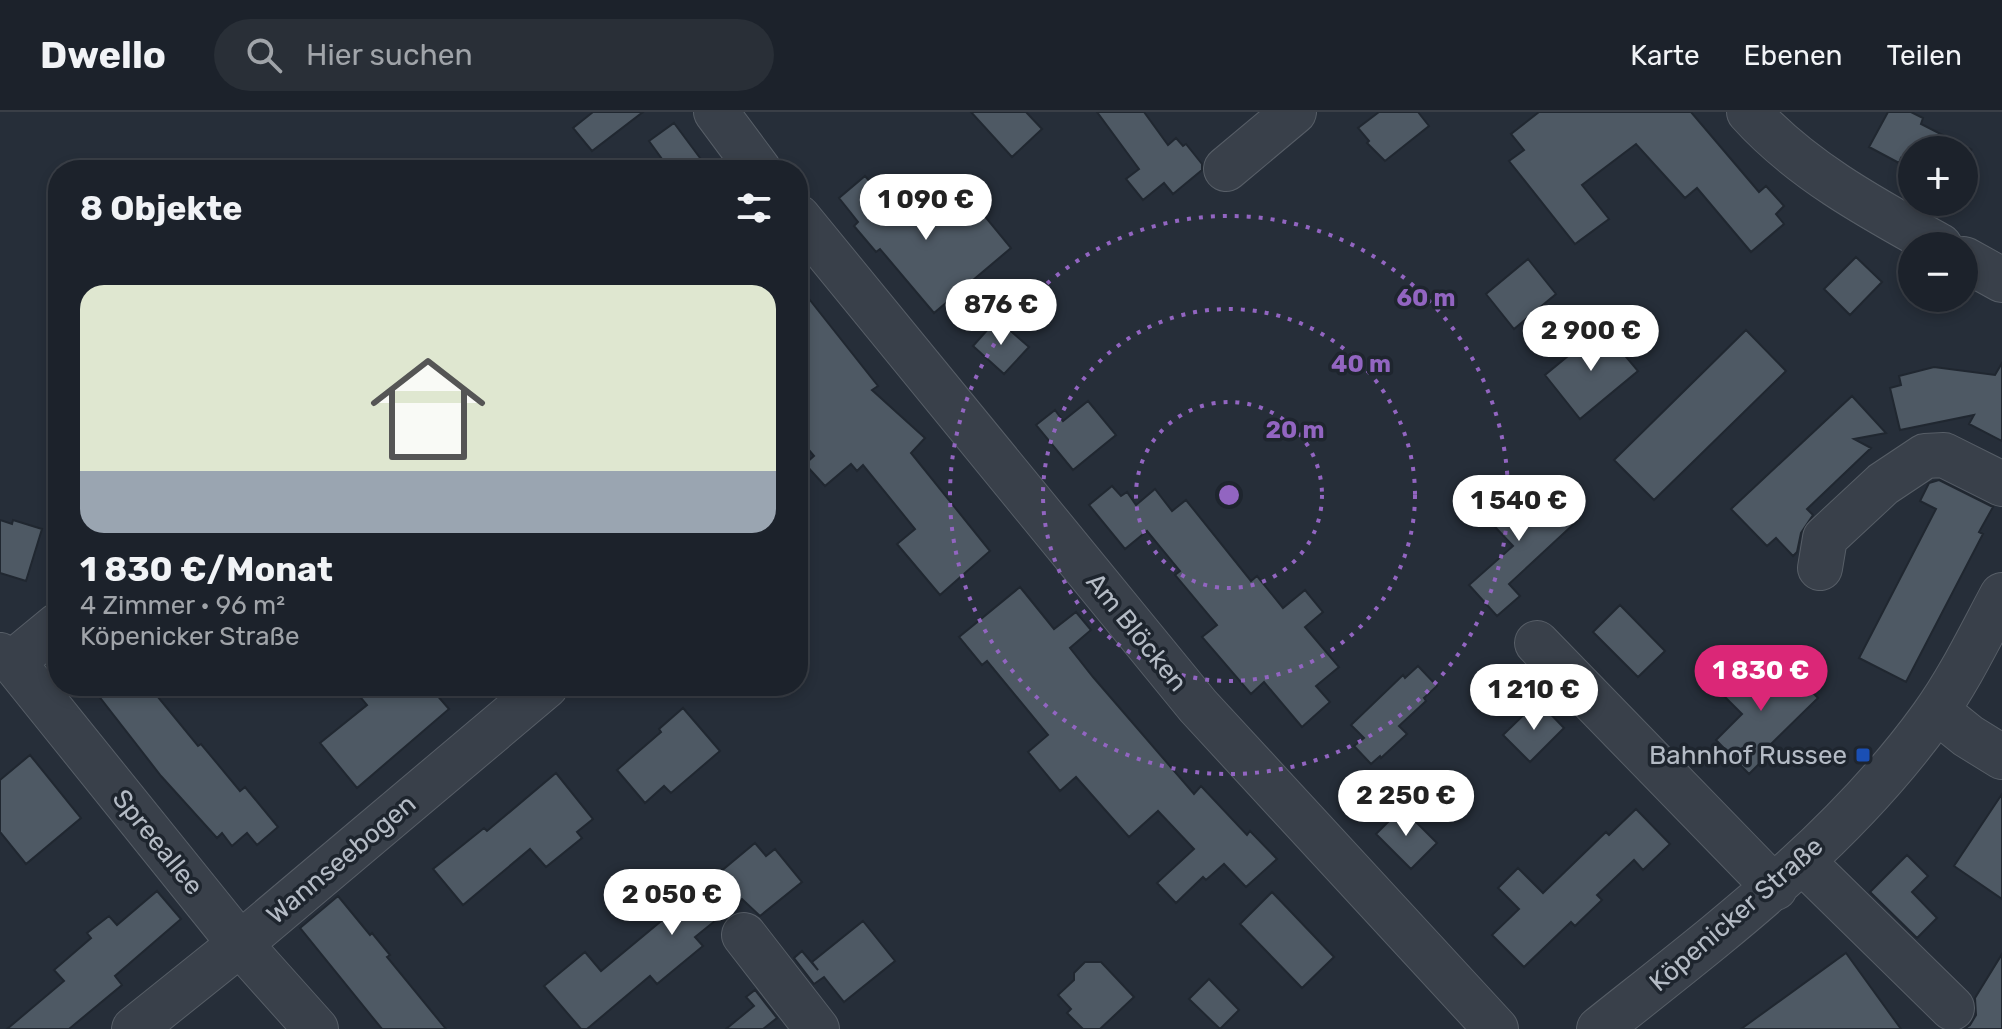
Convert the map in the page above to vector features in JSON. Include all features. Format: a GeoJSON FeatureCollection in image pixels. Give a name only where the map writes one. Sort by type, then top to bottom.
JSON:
{"type":"FeatureCollection","features":[{"type":"Feature","properties":{"kind":"street"},"geometry":{"type":"LineString","coordinates":[[716,112],[752,160]]}},
{"type":"Feature","properties":{"kind":"street"},"geometry":{"type":"LineString","coordinates":[[1226,169],[1294,112]]}},
{"type":"Feature","properties":{"kind":"street"},"geometry":{"type":"LineString","coordinates":[[1749,112],[1775,139],[1810,166],[1917,232]]}},
{"type":"Feature","properties":{"kind":"street","name":"Am Blöcken"},"geometry":{"type":"LineString","coordinates":[[808,229],[1198,706],[1496,1029]]}},
{"type":"Feature","properties":{"kind":"street"},"geometry":{"type":"LineString","coordinates":[[1978,267],[2002,280]]}},
{"type":"Feature","properties":{"kind":"street"},"geometry":{"type":"LineString","coordinates":[[1820,568],[1825,538],[1883,484],[1925,456],[1944,455],[2002,484]]}},
{"type":"Feature","properties":{"kind":"street","name":"Köpenicker Straße"},"geometry":{"type":"LineString","coordinates":[[1599,1029],[1789,875],[1874,787],[1937,711],[2002,595]]}},
{"type":"Feature","properties":{"kind":"street"},"geometry":{"type":"LineString","coordinates":[[7,658],[48,631]]}},
{"type":"Feature","properties":{"kind":"street"},"geometry":{"type":"LineString","coordinates":[[1537,643],[1789,875],[1952,1008]]}},
{"type":"Feature","properties":{"kind":"street","name":"Spreeallee"},"geometry":{"type":"LineString","coordinates":[[7,658],[240,944],[316,1029]]}},
{"type":"Feature","properties":{"kind":"street","name":"Wannseebogen"},"geometry":{"type":"LineString","coordinates":[[134,1029],[240,944],[534,696]]}},
{"type":"Feature","properties":{"kind":"street"},"geometry":{"type":"LineString","coordinates":[[1937,711],[1968,736],[2002,757]]}},
{"type":"Feature","properties":{"kind":"street"},"geometry":{"type":"LineString","coordinates":[[744,935],[817,1029]]}},
{"type":"Feature","properties":{"kind":"building"},"geometry":{"type":"Polygon","coordinates":[[[593,112],[643,112],[592,151],[573,128],[593,112]]]}},
{"type":"Feature","properties":{"kind":"building"},"geometry":{"type":"Polygon","coordinates":[[[971,112],[1026,112],[1042,129],[1012,157],[971,112]]]}},
{"type":"Feature","properties":{"kind":"building"},"geometry":{"type":"Polygon","coordinates":[[[1097,112],[1144,112],[1168,145],[1176,138],[1183,146],[1186,144],[1202,164],[1202,170],[1173,194],[1164,183],[1143,200],[1126,179],[1139,169],[1097,112]]]}},
{"type":"Feature","properties":{"kind":"building"},"geometry":{"type":"Polygon","coordinates":[[[1379,112],[1418,112],[1429,126],[1385,161],[1367,143],[1369,141],[1358,128],[1379,112]]]}},
{"type":"Feature","properties":{"kind":"building"},"geometry":{"type":"Polygon","coordinates":[[[1539,112],[1691,112],[1759,192],[1766,186],[1784,206],[1776,214],[1784,224],[1751,252],[1697,188],[1685,198],[1636,144],[1582,185],[1609,219],[1575,244],[1509,161],[1524,150],[1511,134],[1539,112]]]}},
{"type":"Feature","properties":{"kind":"building"},"geometry":{"type":"Polygon","coordinates":[[[1888,112],[1911,112],[1923,118],[1921,124],[1945,136],[1898,136],[1898,162],[1869,147],[1888,112]]]}},
{"type":"Feature","properties":{"kind":"building"},"geometry":{"type":"Polygon","coordinates":[[[674,123],[702,160],[663,160],[649,141],[674,123]]]}},
{"type":"Feature","properties":{"kind":"building"},"geometry":{"type":"Polygon","coordinates":[[[865,176],[883,197],[892,189],[914,216],[934,199],[952,221],[974,203],[1011,248],[934,313],[880,249],[876,252],[854,226],[858,222],[839,198],[865,176]]]}},
{"type":"Feature","properties":{"kind":"building"},"geometry":{"type":"Polygon","coordinates":[[[1856,257],[1882,282],[1850,315],[1824,289],[1856,257]]]}},
{"type":"Feature","properties":{"kind":"building"},"geometry":{"type":"Polygon","coordinates":[[[1528,259],[1556,294],[1514,329],[1486,294],[1528,259]]]}},
{"type":"Feature","properties":{"kind":"building"},"geometry":{"type":"Polygon","coordinates":[[[808,298],[878,386],[872,390],[925,438],[911,453],[990,551],[940,595],[897,544],[915,529],[863,465],[857,471],[851,464],[825,486],[808,467],[808,461],[814,456],[808,449],[808,298]]]}},
{"type":"Feature","properties":{"kind":"building"},"geometry":{"type":"Polygon","coordinates":[[[997,319],[1029,347],[1004,374],[973,346],[997,319]]]}},
{"type":"Feature","properties":{"kind":"building"},"geometry":{"type":"Polygon","coordinates":[[[1602,328],[1638,371],[1580,419],[1545,375],[1602,328]]]}},
{"type":"Feature","properties":{"kind":"building"},"geometry":{"type":"Polygon","coordinates":[[[1746,330],[1786,371],[1654,500],[1614,460],[1746,330]]]}},
{"type":"Feature","properties":{"kind":"building"},"geometry":{"type":"Polygon","coordinates":[[[2002,363],[2002,441],[1969,424],[1974,415],[1900,430],[1890,388],[1901,385],[1899,376],[1934,367],[1995,375],[2002,363]]]}},
{"type":"Feature","properties":{"kind":"building"},"geometry":{"type":"Polygon","coordinates":[[[1852,396],[1886,433],[1854,439],[1871,448],[1807,509],[1813,515],[1801,533],[1797,552],[1793,556],[1776,538],[1767,546],[1731,509],[1852,396]]]}},
{"type":"Feature","properties":{"kind":"building"},"geometry":{"type":"Polygon","coordinates":[[[1088,401],[1116,435],[1073,470],[1036,425],[1055,410],[1063,421],[1088,401]]]}},
{"type":"Feature","properties":{"kind":"building"},"geometry":{"type":"Polygon","coordinates":[[[1939,480],[1993,507],[1979,532],[1983,534],[1906,682],[1859,658],[1936,509],[1920,501],[1929,483],[1939,480]]]}},
{"type":"Feature","properties":{"kind":"building"},"geometry":{"type":"Polygon","coordinates":[[[1112,486],[1121,496],[1127,492],[1136,505],[1155,489],[1172,511],[1186,500],[1251,581],[1257,576],[1283,608],[1305,590],[1323,612],[1305,627],[1339,667],[1316,686],[1330,702],[1302,727],[1264,682],[1251,694],[1202,637],[1217,625],[1175,575],[1180,571],[1147,531],[1125,549],[1089,505],[1112,486]]]}},
{"type":"Feature","properties":{"kind":"building"},"geometry":{"type":"Polygon","coordinates":[[[1507,488],[1528,511],[1550,491],[1577,521],[1509,584],[1520,596],[1497,616],[1469,585],[1513,546],[1481,512],[1507,488]]]}},
{"type":"Feature","properties":{"kind":"building"},"geometry":{"type":"Polygon","coordinates":[[[0,520],[12,524],[13,520],[42,529],[26,581],[0,573],[0,520]]]}},
{"type":"Feature","properties":{"kind":"building"},"geometry":{"type":"Polygon","coordinates":[[[1020,587],[1054,629],[1076,612],[1091,630],[1070,648],[1093,677],[1194,794],[1201,786],[1247,835],[1250,831],[1277,859],[1246,887],[1224,864],[1206,880],[1203,877],[1176,903],[1157,883],[1194,849],[1158,811],[1129,837],[1076,777],[1060,791],[1028,752],[1048,735],[987,661],[982,665],[959,637],[1020,587]]]}},
{"type":"Feature","properties":{"kind":"building"},"geometry":{"type":"Polygon","coordinates":[[[1620,605],[1665,651],[1638,677],[1593,632],[1620,605]]]}},
{"type":"Feature","properties":{"kind":"building"},"geometry":{"type":"Polygon","coordinates":[[[1733,664],[1759,690],[1785,664],[1818,698],[1771,744],[1775,748],[1749,774],[1716,740],[1742,714],[1712,684],[1733,664]]]}},
{"type":"Feature","properties":{"kind":"building"},"geometry":{"type":"Polygon","coordinates":[[[1418,666],[1437,686],[1399,726],[1407,734],[1371,764],[1354,746],[1364,738],[1351,725],[1403,675],[1405,678],[1418,666]]]}},
{"type":"Feature","properties":{"kind":"building"},"geometry":{"type":"Polygon","coordinates":[[[99,696],[157,696],[198,746],[201,744],[240,791],[245,787],[278,827],[257,845],[247,833],[232,846],[222,833],[217,838],[161,776],[99,696]]]}},
{"type":"Feature","properties":{"kind":"building"},"geometry":{"type":"Polygon","coordinates":[[[359,696],[438,696],[449,709],[357,788],[320,743],[367,705],[359,696]]]}},
{"type":"Feature","properties":{"kind":"building"},"geometry":{"type":"Polygon","coordinates":[[[1538,701],[1564,728],[1530,762],[1503,735],[1538,701]]]}},
{"type":"Feature","properties":{"kind":"building"},"geometry":{"type":"Polygon","coordinates":[[[683,708],[720,751],[671,793],[664,786],[645,803],[617,770],[661,732],[659,729],[683,708]]]}},
{"type":"Feature","properties":{"kind":"building"},"geometry":{"type":"Polygon","coordinates":[[[30,755],[81,818],[26,864],[0,832],[0,780],[30,755]]]}},
{"type":"Feature","properties":{"kind":"building"},"geometry":{"type":"Polygon","coordinates":[[[556,773],[593,819],[577,832],[582,838],[546,867],[530,849],[463,905],[433,869],[484,828],[487,831],[556,773]]]}},
{"type":"Feature","properties":{"kind":"building"},"geometry":{"type":"Polygon","coordinates":[[[2002,794],[2002,899],[1954,866],[2002,794]]]}},
{"type":"Feature","properties":{"kind":"building"},"geometry":{"type":"Polygon","coordinates":[[[1402,808],[1437,843],[1411,869],[1376,834],[1402,808]]]}},
{"type":"Feature","properties":{"kind":"building"},"geometry":{"type":"Polygon","coordinates":[[[1636,809],[1670,844],[1643,870],[1634,860],[1597,895],[1602,900],[1575,926],[1571,922],[1524,967],[1492,935],[1519,909],[1498,888],[1518,868],[1543,893],[1606,832],[1609,835],[1636,809]]]}},
{"type":"Feature","properties":{"kind":"building"},"geometry":{"type":"Polygon","coordinates":[[[755,843],[766,856],[775,849],[802,882],[760,916],[742,899],[695,937],[703,946],[657,984],[650,976],[587,1029],[581,1029],[544,986],[585,952],[601,971],[755,843]]]}},
{"type":"Feature","properties":{"kind":"building"},"geometry":{"type":"Polygon","coordinates":[[[1907,855],[1928,876],[1912,892],[1937,918],[1917,938],[1870,892],[1907,855]]]}},
{"type":"Feature","properties":{"kind":"building"},"geometry":{"type":"Polygon","coordinates":[[[157,891],[181,919],[115,976],[122,985],[69,1029],[7,1029],[64,981],[54,970],[91,938],[87,933],[109,916],[117,925],[157,891]]]}},
{"type":"Feature","properties":{"kind":"building"},"geometry":{"type":"Polygon","coordinates":[[[1272,892],[1334,957],[1302,988],[1240,924],[1272,892]]]}},
{"type":"Feature","properties":{"kind":"building"},"geometry":{"type":"Polygon","coordinates":[[[338,896],[390,955],[387,957],[446,1029],[382,1029],[300,928],[338,896]]]}},
{"type":"Feature","properties":{"kind":"building"},"geometry":{"type":"Polygon","coordinates":[[[863,921],[895,961],[844,1002],[824,977],[814,984],[794,958],[802,951],[818,970],[812,962],[863,921]]]}},
{"type":"Feature","properties":{"kind":"building"},"geometry":{"type":"Polygon","coordinates":[[[1846,953],[1901,1029],[1741,1029],[1846,953]]]}},
{"type":"Feature","properties":{"kind":"building"},"geometry":{"type":"Polygon","coordinates":[[[2002,954],[2002,1029],[1964,1029],[1976,1015],[1975,998],[2002,954]]]}},
{"type":"Feature","properties":{"kind":"building"},"geometry":{"type":"Polygon","coordinates":[[[1085,962],[1101,962],[1134,997],[1100,1029],[1083,1029],[1067,1013],[1071,1009],[1058,995],[1074,980],[1074,973],[1085,962]]]}},
{"type":"Feature","properties":{"kind":"building"},"geometry":{"type":"Polygon","coordinates":[[[1209,979],[1239,1010],[1220,1029],[1189,999],[1209,979]]]}},
{"type":"Feature","properties":{"kind":"building"},"geometry":{"type":"Polygon","coordinates":[[[755,990],[777,1018],[763,1029],[726,1029],[754,1006],[746,997],[755,990]]]}},
{"type":"Feature","properties":{"kind":"place","name":"Bahnhof Russee"},"geometry":{"type":"Point","coordinates":[1863,755]}}]}
